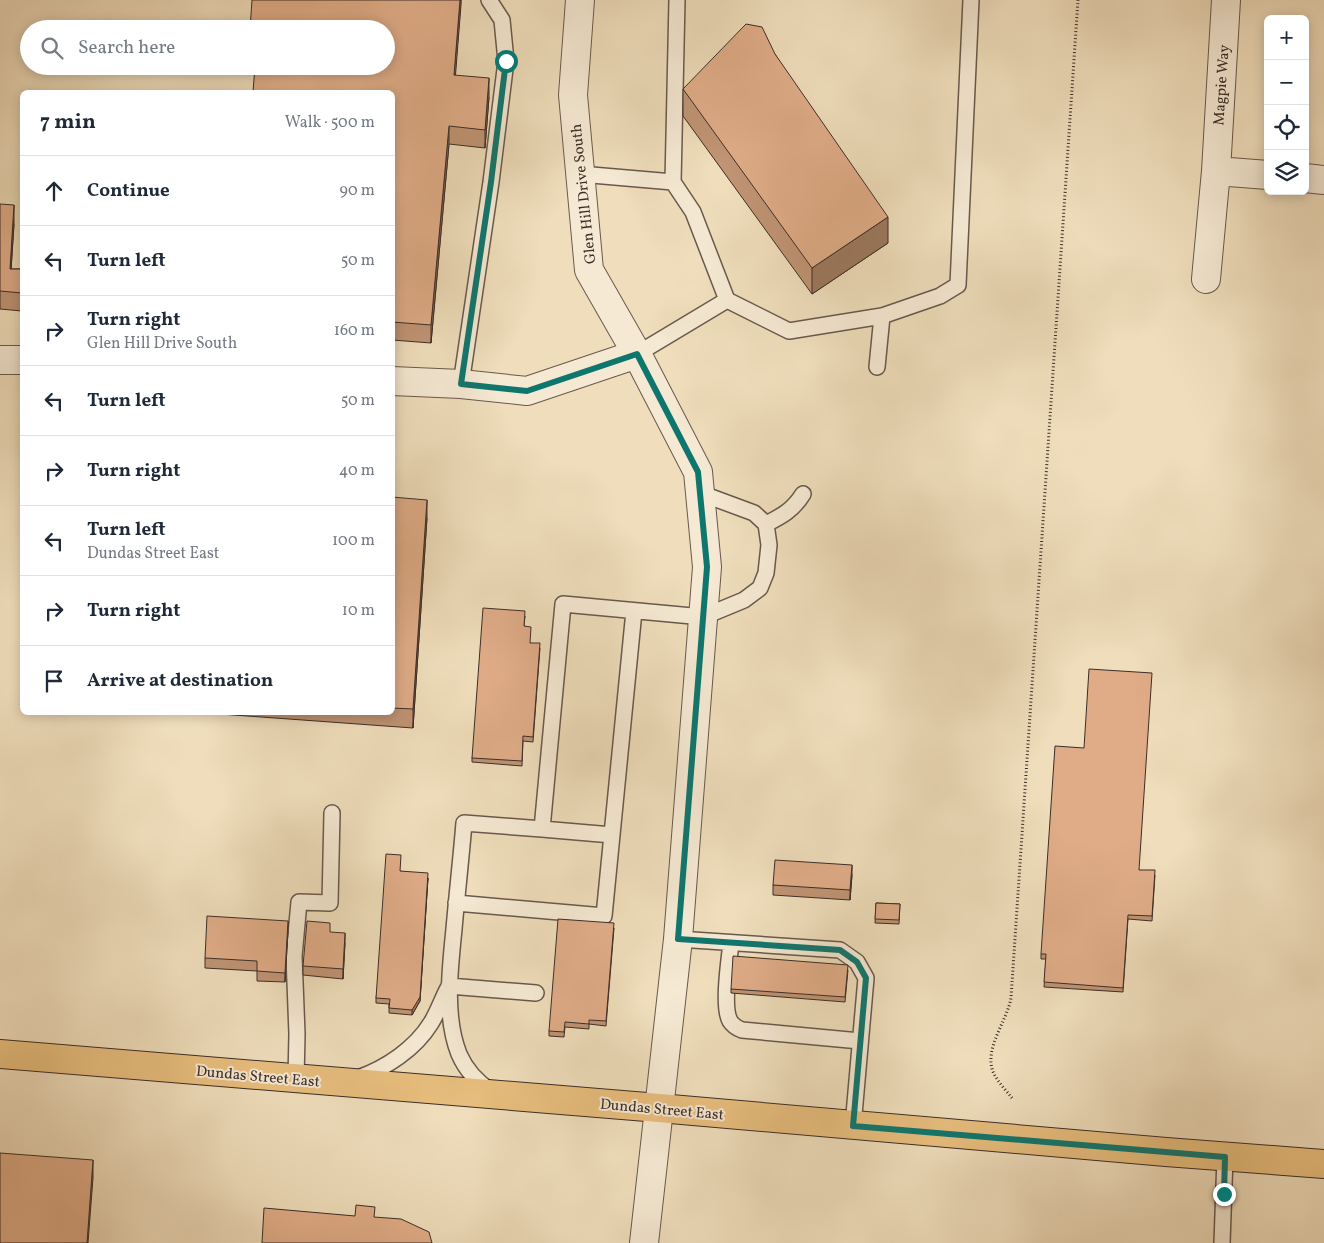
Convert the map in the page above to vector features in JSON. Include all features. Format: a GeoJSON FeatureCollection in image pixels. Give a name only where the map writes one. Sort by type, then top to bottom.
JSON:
{"type":"FeatureCollection","features":[{"type":"Feature","properties":{"kind":"main road","name":"Dundas Street East"},"geometry":{"type":"LineString","coordinates":[[0,1054],[1324,1164]]}},
{"type":"Feature","properties":{"kind":"street","name":"Glen Hill Drive South"},"geometry":{"type":"LineString","coordinates":[[580,0],[573,95],[589,270],[637,354],[698,472],[707,567],[678,939],[644,1243]]}},
{"type":"Feature","properties":{"kind":"street","name":"Magpie Way"},"geometry":{"type":"LineString","coordinates":[[1206,279],[1216,171],[1226,0]]}},
{"type":"Feature","properties":{"kind":"street"},"geometry":{"type":"LineString","coordinates":[[1216,171],[1264,175]]}},
{"type":"Feature","properties":{"kind":"street"},"geometry":{"type":"LineString","coordinates":[[1309,178],[1324,180]]}},
{"type":"Feature","properties":{"kind":"street"},"geometry":{"type":"LineString","coordinates":[[395,381],[461,384],[527,391],[637,354]]}},
{"type":"Feature","properties":{"kind":"street"},"geometry":{"type":"LineString","coordinates":[[0,360],[20,360]]}},
{"type":"Feature","properties":{"kind":"lane"},"geometry":{"type":"LineString","coordinates":[[461,384],[491,182],[506,61],[502,20],[490,0]]}},
{"type":"Feature","properties":{"kind":"lane"},"geometry":{"type":"LineString","coordinates":[[677,0],[673,182],[694,212],[727,300],[789,331],[882,316],[940,296],[958,285],[971,0]]}},
{"type":"Feature","properties":{"kind":"lane"},"geometry":{"type":"LineString","coordinates":[[580,174],[673,182]]}},
{"type":"Feature","properties":{"kind":"lane"},"geometry":{"type":"LineString","coordinates":[[637,354],[727,300]]}},
{"type":"Feature","properties":{"kind":"lane"},"geometry":{"type":"LineString","coordinates":[[876,367],[882,316]]}},
{"type":"Feature","properties":{"kind":"lane"},"geometry":{"type":"LineString","coordinates":[[542,829],[563,604],[703,617],[744,600],[760,588],[766,573],[770,545],[766,524],[754,513],[700,493]]}},
{"type":"Feature","properties":{"kind":"lane"},"geometry":{"type":"LineString","coordinates":[[766,524],[783,516],[795,506],[803,494]]}},
{"type":"Feature","properties":{"kind":"lane"},"geometry":{"type":"LineString","coordinates":[[456,904],[604,916],[634,611]]}},
{"type":"Feature","properties":{"kind":"lane"},"geometry":{"type":"LineString","coordinates":[[296,1079],[294,956],[299,902],[330,903],[332,814]]}},
{"type":"Feature","properties":{"kind":"lane"},"geometry":{"type":"LineString","coordinates":[[497,1095],[480,1084],[469,1072],[455,1042],[449,986],[464,823],[612,835]]}},
{"type":"Feature","properties":{"kind":"lane"},"geometry":{"type":"LineString","coordinates":[[678,939],[840,950],[857,962],[866,978],[853,1126]]}},
{"type":"Feature","properties":{"kind":"lane"},"geometry":{"type":"LineString","coordinates":[[730,943],[726,1010],[730,1022],[735,1027],[742,1030],[860,1041]]}},
{"type":"Feature","properties":{"kind":"lane"},"geometry":{"type":"LineString","coordinates":[[449,986],[536,993]]}},
{"type":"Feature","properties":{"kind":"lane"},"geometry":{"type":"LineString","coordinates":[[344,1083],[376,1071],[419,1039],[431,1023],[449,986]]}},
{"type":"Feature","properties":{"kind":"lane"},"geometry":{"type":"LineString","coordinates":[[1222,1243],[1225,1157]]}},
{"type":"Feature","properties":{"kind":"path"},"geometry":{"type":"LineString","coordinates":[[1012,1098],[992,1070],[992,1057],[994,1045],[1011,998],[1078,0]]}},
{"type":"Feature","properties":{"kind":"building"},"geometry":{"type":"Polygon","coordinates":[[[252,0],[460,0],[454,75],[489,78],[485,130],[449,126],[431,325],[395,322],[395,90],[253,90],[254,75],[395,75],[395,20],[251,20],[252,0]]]}},
{"type":"Feature","properties":{"kind":"building"},"geometry":{"type":"Polygon","coordinates":[[[746,24],[762,27],[775,54],[888,217],[812,268],[683,89],[746,24]]]}},
{"type":"Feature","properties":{"kind":"building"},"geometry":{"type":"Polygon","coordinates":[[[0,204],[14,205],[10,269],[20,269],[20,293],[0,291],[0,204]]]}},
{"type":"Feature","properties":{"kind":"building"},"geometry":{"type":"Polygon","coordinates":[[[395,497],[427,500],[413,709],[395,708],[395,497]]]}},
{"type":"Feature","properties":{"kind":"building"},"geometry":{"type":"Polygon","coordinates":[[[483,608],[525,611],[524,626],[531,627],[530,643],[540,643],[533,737],[523,736],[522,761],[472,758],[483,608]]]}},
{"type":"Feature","properties":{"kind":"building"},"geometry":{"type":"Polygon","coordinates":[[[1089,669],[1152,673],[1139,870],[1155,870],[1152,916],[1128,915],[1123,988],[1044,982],[1046,954],[1041,954],[1055,746],[1084,748],[1089,669]]]}},
{"type":"Feature","properties":{"kind":"building"},"geometry":{"type":"Polygon","coordinates":[[[386,854],[401,855],[400,871],[428,873],[420,997],[412,1010],[389,1008],[390,999],[376,998],[386,854]]]}},
{"type":"Feature","properties":{"kind":"building"},"geometry":{"type":"Polygon","coordinates":[[[775,860],[852,865],[850,890],[773,885],[775,860]]]}},
{"type":"Feature","properties":{"kind":"building"},"geometry":{"type":"Polygon","coordinates":[[[876,903],[900,904],[899,920],[875,919],[876,903]]]}},
{"type":"Feature","properties":{"kind":"building"},"geometry":{"type":"Polygon","coordinates":[[[207,916],[288,921],[285,973],[257,971],[257,961],[205,958],[207,916]]]}},
{"type":"Feature","properties":{"kind":"building"},"geometry":{"type":"Polygon","coordinates":[[[558,919],[614,923],[606,1021],[589,1020],[589,1024],[565,1022],[564,1032],[549,1031],[558,919]]]}},
{"type":"Feature","properties":{"kind":"building"},"geometry":{"type":"Polygon","coordinates":[[[307,921],[330,923],[330,932],[345,933],[343,969],[303,966],[307,921]]]}},
{"type":"Feature","properties":{"kind":"building"},"geometry":{"type":"Polygon","coordinates":[[[733,956],[848,965],[845,997],[731,989],[733,956]]]}},
{"type":"Feature","properties":{"kind":"building"},"geometry":{"type":"Polygon","coordinates":[[[0,1153],[93,1160],[87,1243],[0,1243],[0,1153]]]}},
{"type":"Feature","properties":{"kind":"building"},"geometry":{"type":"Polygon","coordinates":[[[356,1205],[375,1207],[374,1217],[401,1219],[429,1232],[432,1243],[262,1243],[264,1208],[355,1216],[356,1205]]]}},
{"type":"Feature","properties":{"kind":"route"},"geometry":{"type":"LineString","coordinates":[[506,61],[491,182],[461,384],[527,391],[637,354],[698,472],[707,567],[678,939],[840,950],[857,962],[866,978],[853,1126],[1225,1157],[1224,1194]]}}]}
